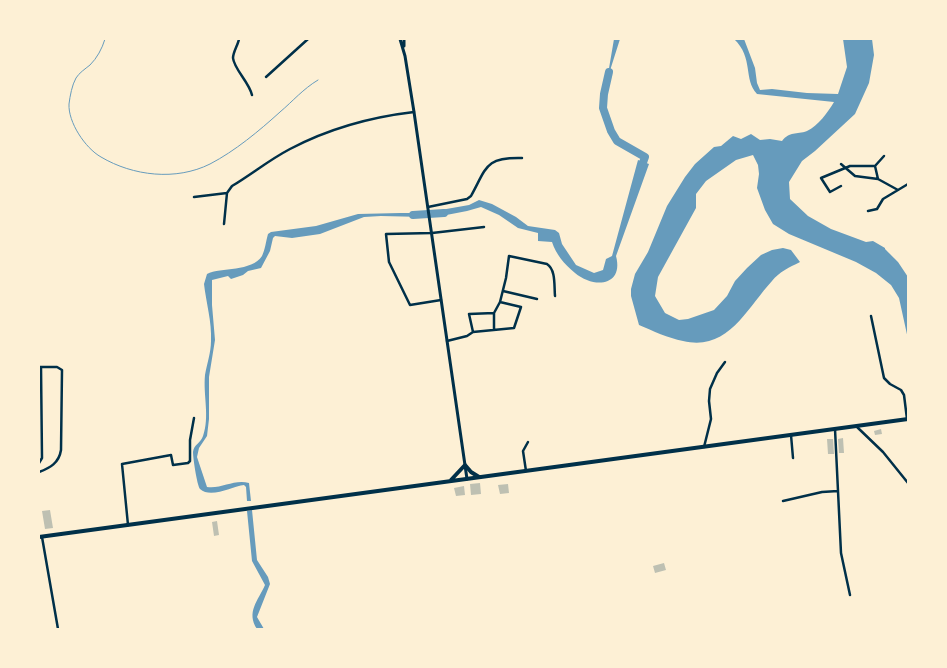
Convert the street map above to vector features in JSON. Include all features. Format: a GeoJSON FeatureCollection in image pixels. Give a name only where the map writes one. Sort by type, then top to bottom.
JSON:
{"type":"FeatureCollection","features":[{"type":"Feature","properties":{"kind":"highway"},"geometry":{"type":"LineString","coordinates":[[40,537],[907,419]]}},
{"type":"Feature","properties":{"kind":"highway"},"geometry":{"type":"LineString","coordinates":[[450,481],[465,464],[470,472],[479,477]]}},
{"type":"Feature","properties":{"kind":"main road"},"geometry":{"type":"LineString","coordinates":[[400,39],[404,52],[429,208],[467,479]]}},
{"type":"Feature","properties":{"kind":"main road"},"geometry":{"type":"LineString","coordinates":[[404,39],[404,52]]}},
{"type":"Feature","properties":{"kind":"street"},"geometry":{"type":"LineString","coordinates":[[239,39],[233,61],[238,71],[250,85],[252,95]]}},
{"type":"Feature","properties":{"kind":"street"},"geometry":{"type":"LineString","coordinates":[[266,77],[308,39]]}},
{"type":"Feature","properties":{"kind":"street"},"geometry":{"type":"LineString","coordinates":[[224,224],[227,193],[232,186],[289,149],[341,127],[362,123],[386,115],[414,112]]}},
{"type":"Feature","properties":{"kind":"street"},"geometry":{"type":"LineString","coordinates":[[841,186],[830,192],[821,178],[845,167],[875,166],[884,156]]}},
{"type":"Feature","properties":{"kind":"street"},"geometry":{"type":"LineString","coordinates":[[429,208],[467,199],[471,196],[486,168],[494,162],[503,158],[522,158]]}},
{"type":"Feature","properties":{"kind":"street"},"geometry":{"type":"LineString","coordinates":[[841,164],[855,176],[878,178],[898,190]]}},
{"type":"Feature","properties":{"kind":"street"},"geometry":{"type":"LineString","coordinates":[[875,166],[878,178]]}},
{"type":"Feature","properties":{"kind":"street"},"geometry":{"type":"LineString","coordinates":[[868,211],[876,209],[883,199],[908,184]]}},
{"type":"Feature","properties":{"kind":"street"},"geometry":{"type":"LineString","coordinates":[[194,197],[227,193]]}},
{"type":"Feature","properties":{"kind":"street"},"geometry":{"type":"LineString","coordinates":[[441,300],[410,305],[389,262],[386,234],[432,233],[484,227]]}},
{"type":"Feature","properties":{"kind":"street"},"geometry":{"type":"LineString","coordinates":[[494,330],[494,313],[503,291],[509,256],[551,266],[554,296]]}},
{"type":"Feature","properties":{"kind":"street"},"geometry":{"type":"LineString","coordinates":[[503,291],[537,299]]}},
{"type":"Feature","properties":{"kind":"street"},"geometry":{"type":"LineString","coordinates":[[447,341],[467,336],[474,332],[514,328],[521,307],[500,302]]}},
{"type":"Feature","properties":{"kind":"street"},"geometry":{"type":"LineString","coordinates":[[474,332],[469,314],[494,313]]}},
{"type":"Feature","properties":{"kind":"street"},"geometry":{"type":"LineString","coordinates":[[871,316],[884,378],[901,390],[904,395],[907,419]]}},
{"type":"Feature","properties":{"kind":"street"},"geometry":{"type":"LineString","coordinates":[[704,447],[711,419],[710,389],[717,373],[725,362]]}},
{"type":"Feature","properties":{"kind":"street"},"geometry":{"type":"LineString","coordinates":[[39,462],[42,458],[40,367],[60,367],[62,370],[60,456],[52,466],[39,472]]}},
{"type":"Feature","properties":{"kind":"street"},"geometry":{"type":"LineString","coordinates":[[128,525],[122,464],[171,455],[173,465],[188,463],[190,461],[190,440],[194,418]]}},
{"type":"Feature","properties":{"kind":"street"},"geometry":{"type":"LineString","coordinates":[[856,426],[883,452],[908,483]]}},
{"type":"Feature","properties":{"kind":"street"},"geometry":{"type":"LineString","coordinates":[[835,429],[840,553],[850,595]]}},
{"type":"Feature","properties":{"kind":"street"},"geometry":{"type":"LineString","coordinates":[[791,435],[792,458]]}},
{"type":"Feature","properties":{"kind":"street"},"geometry":{"type":"LineString","coordinates":[[526,471],[523,451],[528,442]]}},
{"type":"Feature","properties":{"kind":"street"},"geometry":{"type":"LineString","coordinates":[[782,501],[822,492],[838,491]]}},
{"type":"Feature","properties":{"kind":"street"},"geometry":{"type":"LineString","coordinates":[[40,537],[58,629]]}},
{"type":"Feature","properties":{"kind":"water"},"geometry":{"type":"Polygon","coordinates":[[[614,39],[620,39],[607,80],[614,39]]]}},
{"type":"Feature","properties":{"kind":"water"},"geometry":{"type":"Polygon","coordinates":[[[734,39],[744,39],[755,68],[760,90],[772,89],[838,94],[847,67],[843,39],[872,39],[874,55],[869,83],[855,114],[802,161],[789,182],[790,199],[808,216],[831,229],[866,242],[873,241],[885,248],[898,262],[908,277],[908,339],[899,298],[891,285],[876,273],[856,262],[789,234],[773,224],[765,210],[757,188],[758,165],[753,155],[736,160],[706,181],[696,194],[696,208],[658,277],[655,296],[665,313],[679,320],[688,319],[714,310],[727,296],[735,281],[761,255],[783,248],[791,250],[800,262],[778,275],[735,325],[724,334],[712,340],[699,343],[683,341],[639,325],[631,296],[635,274],[648,252],[667,206],[695,164],[714,147],[721,146],[733,136],[741,139],[751,134],[760,140],[782,141],[791,134],[807,131],[819,122],[834,102],[757,94],[750,82],[744,54],[734,39]]]}},
{"type":"Feature","properties":{"kind":"water"},"geometry":{"type":"Polygon","coordinates":[[[638,160],[649,164],[616,256],[616,274],[606,282],[598,283],[583,278],[564,262],[552,242],[538,241],[538,233],[518,228],[499,215],[481,207],[436,217],[435,211],[469,205],[479,200],[492,204],[528,226],[555,230],[559,233],[562,244],[576,265],[594,273],[603,270],[606,259],[612,256],[638,160]]]}},
{"type":"Feature","properties":{"kind":"water"},"geometry":{"type":"Polygon","coordinates":[[[423,213],[424,217],[364,217],[320,234],[292,238],[275,236],[261,268],[248,271],[231,279],[228,276],[212,280],[215,340],[209,377],[209,419],[207,436],[199,448],[197,457],[207,487],[218,487],[238,482],[249,483],[251,501],[247,501],[246,487],[244,485],[210,493],[200,489],[196,477],[193,452],[202,438],[206,421],[205,375],[211,334],[204,284],[207,274],[251,265],[262,256],[268,234],[271,232],[316,226],[358,214],[423,213]]]}},
{"type":"Feature","properties":{"kind":"water"},"geometry":{"type":"Polygon","coordinates":[[[252,510],[257,560],[268,577],[270,584],[257,617],[264,629],[257,629],[253,617],[254,607],[265,585],[252,561],[247,511],[252,510]]]}},
{"type":"Feature","properties":{"kind":"building"},"geometry":{"type":"Polygon","coordinates":[[[881,429],[882,434],[875,435],[874,431],[881,429]]]}},
{"type":"Feature","properties":{"kind":"building"},"geometry":{"type":"Polygon","coordinates":[[[843,438],[844,453],[839,453],[838,439],[843,438]]]}},
{"type":"Feature","properties":{"kind":"building"},"geometry":{"type":"Polygon","coordinates":[[[827,439],[833,439],[834,454],[828,454],[827,439]]]}},
{"type":"Feature","properties":{"kind":"building"},"geometry":{"type":"Polygon","coordinates":[[[480,483],[481,494],[471,495],[470,484],[480,483]]]}},
{"type":"Feature","properties":{"kind":"building"},"geometry":{"type":"Polygon","coordinates":[[[508,484],[509,493],[500,494],[498,485],[508,484]]]}},
{"type":"Feature","properties":{"kind":"building"},"geometry":{"type":"Polygon","coordinates":[[[464,486],[465,495],[456,496],[454,488],[464,486]]]}},
{"type":"Feature","properties":{"kind":"building"},"geometry":{"type":"Polygon","coordinates":[[[50,510],[53,528],[45,529],[42,511],[50,510]]]}},
{"type":"Feature","properties":{"kind":"building"},"geometry":{"type":"Polygon","coordinates":[[[217,521],[219,535],[214,536],[212,522],[217,521]]]}},
{"type":"Feature","properties":{"kind":"building"},"geometry":{"type":"Polygon","coordinates":[[[664,563],[666,570],[655,573],[653,566],[664,563]]]}},
{"type":"Feature","properties":{"kind":"waterway"},"geometry":{"type":"LineString","coordinates":[[105,39],[95,59],[79,74],[75,81],[69,104],[71,119],[79,134],[95,153],[113,163],[141,172],[155,174],[183,173],[210,164],[246,140],[318,80]]}},
{"type":"Feature","properties":{"kind":"waterway"},"geometry":{"type":"LineString","coordinates":[[609,72],[603,108],[611,131],[617,141],[645,157],[640,171]]}},
{"type":"Feature","properties":{"kind":"waterway"},"geometry":{"type":"LineString","coordinates":[[413,215],[444,213]]}}]}
